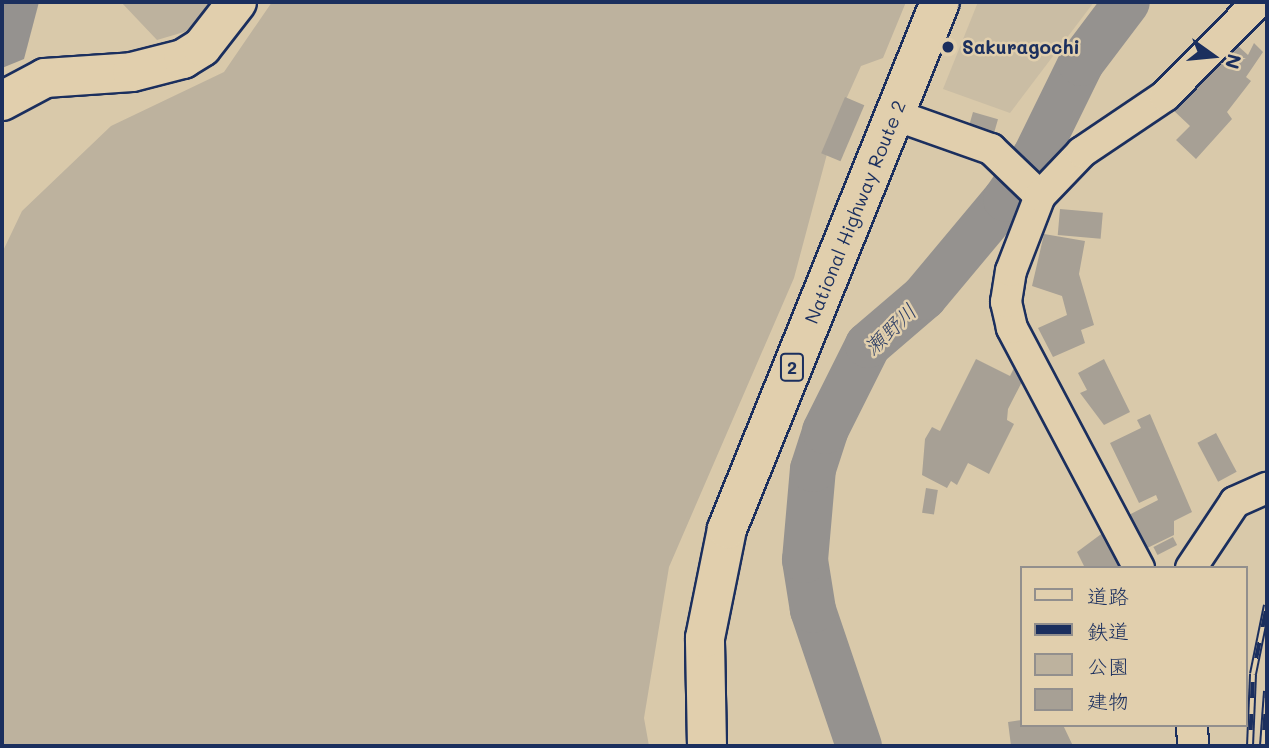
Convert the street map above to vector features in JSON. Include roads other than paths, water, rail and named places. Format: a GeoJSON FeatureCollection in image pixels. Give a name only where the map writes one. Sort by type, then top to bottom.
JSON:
{"type":"FeatureCollection","features":[{"type":"Feature","properties":{"kind":"main road"},"geometry":{"type":"LineString","coordinates":[[2,101],[45,78],[132,72],[183,59],[202,47],[237,2]]}},
{"type":"Feature","properties":{"kind":"main road","name":"National Highway Route 2"},"geometry":{"type":"LineString","coordinates":[[707,746],[705,638],[727,529],[940,2]]}},
{"type":"Feature","properties":{"kind":"street"},"geometry":{"type":"LineString","coordinates":[[1026,182],[1082,152],[1165,96],[1258,2]]}},
{"type":"Feature","properties":{"kind":"street"},"geometry":{"type":"LineString","coordinates":[[895,116],[990,149],[1026,182]]}},
{"type":"Feature","properties":{"kind":"street"},"geometry":{"type":"LineString","coordinates":[[1026,182],[1006,302],[1012,328],[1138,566]]}},
{"type":"Feature","properties":{"kind":"street"},"geometry":{"type":"LineString","coordinates":[[1192,566],[1235,502],[1267,488]]}},
{"type":"Feature","properties":{"kind":"street"},"geometry":{"type":"LineString","coordinates":[[1192,727],[1193,746]]}},
{"type":"Feature","properties":{"kind":"waterway","name":"瀬野川"},"geometry":{"type":"LineString","coordinates":[[859,746],[813,610],[805,560],[813,469],[825,431],[868,345],[924,297],[1006,199],[1036,155],[1081,63],[1127,2]]}},
{"type":"Feature","properties":{"kind":"railway"},"geometry":{"type":"LineString","coordinates":[[1250,746],[1253,674],[1267,605]]}},
{"type":"Feature","properties":{"kind":"railway"},"geometry":{"type":"LineString","coordinates":[[1263,746],[1267,691]]}},
{"type":"Feature","properties":{"kind":"place","name":"Sakuragochi"},"geometry":{"type":"Point","coordinates":[948,47]}}]}
